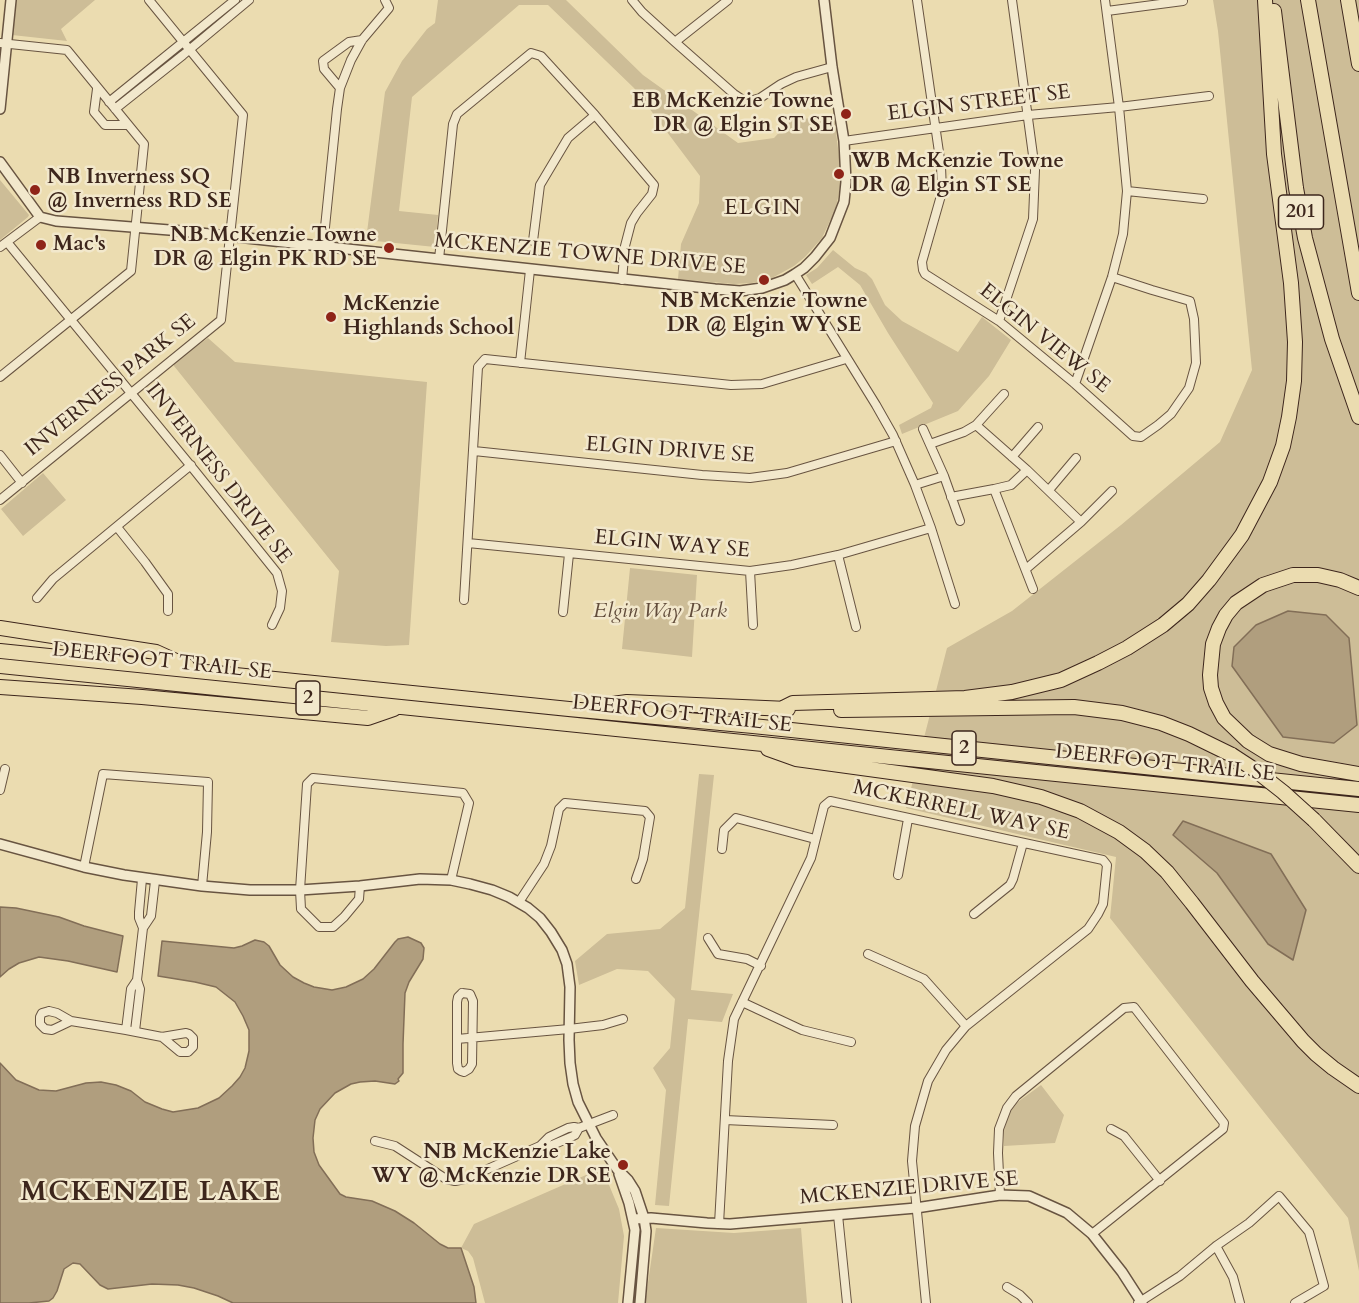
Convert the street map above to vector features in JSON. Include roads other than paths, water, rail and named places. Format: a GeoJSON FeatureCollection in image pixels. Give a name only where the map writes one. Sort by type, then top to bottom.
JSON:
{"type":"FeatureCollection","features":[{"type":"Feature","properties":{"kind":"highway"},"geometry":{"type":"LineString","coordinates":[[781,709],[794,703],[965,698],[1012,692],[1060,680],[1127,648],[1163,625],[1188,604],[1242,535],[1270,482],[1283,446],[1294,381],[1295,342],[1291,283],[1274,154],[1264,0]]}},
{"type":"Feature","properties":{"kind":"highway","name":"201"},"geometry":{"type":"LineString","coordinates":[[1273,0],[1296,188],[1305,237],[1332,339],[1359,417]]}},
{"type":"Feature","properties":{"kind":"highway"},"geometry":{"type":"LineString","coordinates":[[1308,0],[1359,293]]}},
{"type":"Feature","properties":{"kind":"highway"},"geometry":{"type":"LineString","coordinates":[[1348,0],[1359,64]]}},
{"type":"Feature","properties":{"kind":"highway"},"geometry":{"type":"LineString","coordinates":[[1359,588],[1340,580],[1311,575],[1293,575],[1263,585],[1236,603],[1226,615],[1213,644],[1210,675],[1211,688],[1224,718],[1258,748],[1301,764],[1359,774]]}},
{"type":"Feature","properties":{"kind":"highway"},"geometry":{"type":"LineString","coordinates":[[0,628],[156,652],[200,672]]}},
{"type":"Feature","properties":{"kind":"highway","name":"DEERFOOT TRAIL SE"},"geometry":{"type":"LineString","coordinates":[[0,651],[1359,789]]}},
{"type":"Feature","properties":{"kind":"highway","name":"DEERFOOT TRAIL SE"},"geometry":{"type":"LineString","coordinates":[[0,666],[1359,805]]}},
{"type":"Feature","properties":{"kind":"highway"},"geometry":{"type":"LineString","coordinates":[[0,687],[142,697],[368,718],[400,707]]}},
{"type":"Feature","properties":{"kind":"highway"},"geometry":{"type":"LineString","coordinates":[[569,709],[627,702],[859,711],[1074,707],[1122,713],[1161,723],[1232,755],[1283,792],[1359,866]]}},
{"type":"Feature","properties":{"kind":"highway"},"geometry":{"type":"LineString","coordinates":[[753,743],[796,759],[993,786],[1041,797],[1080,812],[1119,832],[1145,851],[1167,872],[1252,981],[1303,1041],[1333,1068],[1359,1086]]}},
{"type":"Feature","properties":{"kind":"street"},"geometry":{"type":"LineString","coordinates":[[0,109],[4,43],[11,0]]}},
{"type":"Feature","properties":{"kind":"street","name":"INVERNESS PARK SE"},"geometry":{"type":"LineString","coordinates":[[0,500],[221,320],[243,115],[149,0]]}},
{"type":"Feature","properties":{"kind":"street"},"geometry":{"type":"LineString","coordinates":[[109,102],[235,0]]}},
{"type":"Feature","properties":{"kind":"street"},"geometry":{"type":"LineString","coordinates":[[115,110],[249,0]]}},
{"type":"Feature","properties":{"kind":"street"},"geometry":{"type":"LineString","coordinates":[[322,247],[340,88],[362,40],[389,8],[385,0]]}},
{"type":"Feature","properties":{"kind":"street"},"geometry":{"type":"LineString","coordinates":[[632,0],[675,42],[746,102],[760,98],[796,77],[832,67]]}},
{"type":"Feature","properties":{"kind":"street"},"geometry":{"type":"LineString","coordinates":[[675,42],[728,0]]}},
{"type":"Feature","properties":{"kind":"street","name":"MCKENZIE TOWNE DRIVE SE"},"geometry":{"type":"LineString","coordinates":[[40,217],[56,221],[230,237],[622,280],[740,291],[762,288],[785,280],[804,268],[830,238],[844,202],[846,182],[844,141],[832,67],[825,0]]}},
{"type":"Feature","properties":{"kind":"street","name":"ELGIN VIEW SE"},"geometry":{"type":"LineString","coordinates":[[918,0],[941,166],[942,192],[922,262],[925,274],[999,321],[1075,384],[1132,436],[1141,437],[1171,414],[1189,388],[1196,363],[1194,319],[1190,301],[1112,277]]}},
{"type":"Feature","properties":{"kind":"street"},"geometry":{"type":"LineString","coordinates":[[999,321],[1033,219],[1035,170],[1012,0]]}},
{"type":"Feature","properties":{"kind":"street"},"geometry":{"type":"LineString","coordinates":[[1075,384],[1112,277],[1123,234],[1127,191],[1105,0]]}},
{"type":"Feature","properties":{"kind":"street"},"geometry":{"type":"LineString","coordinates":[[1107,11],[1183,1]]}},
{"type":"Feature","properties":{"kind":"street"},"geometry":{"type":"LineString","coordinates":[[340,88],[324,69],[324,62],[349,42],[362,40]]}},
{"type":"Feature","properties":{"kind":"street"},"geometry":{"type":"LineString","coordinates":[[0,377],[131,271],[144,144],[67,50],[4,43]]}},
{"type":"Feature","properties":{"kind":"street"},"geometry":{"type":"LineString","coordinates":[[439,259],[453,124],[457,114],[531,53],[541,56],[654,185],[652,194],[631,223],[625,246],[622,280]]}},
{"type":"Feature","properties":{"kind":"street"},"geometry":{"type":"LineString","coordinates":[[98,88],[94,112],[105,125],[127,125]]}},
{"type":"Feature","properties":{"kind":"street","name":"ELGIN STREET SE"},"geometry":{"type":"LineString","coordinates":[[844,141],[1028,115],[1209,96]]}},
{"type":"Feature","properties":{"kind":"street"},"geometry":{"type":"LineString","coordinates":[[533,241],[540,185],[568,138],[595,115]]}},
{"type":"Feature","properties":{"kind":"street"},"geometry":{"type":"LineString","coordinates":[[0,162],[40,217],[3,244]]}},
{"type":"Feature","properties":{"kind":"street"},"geometry":{"type":"LineString","coordinates":[[1127,191],[1203,200]]}},
{"type":"Feature","properties":{"kind":"street","name":"INVERNESS DRIVE SE"},"geometry":{"type":"LineString","coordinates":[[3,244],[71,319],[277,573],[282,591],[280,608],[272,625]]}},
{"type":"Feature","properties":{"kind":"street"},"geometry":{"type":"LineString","coordinates":[[520,363],[530,270]]}},
{"type":"Feature","properties":{"kind":"street"},"geometry":{"type":"LineString","coordinates":[[795,274],[896,441],[931,528],[955,604]]}},
{"type":"Feature","properties":{"kind":"street"},"geometry":{"type":"LineString","coordinates":[[464,600],[478,367],[485,359],[731,385],[762,384],[846,359]]}},
{"type":"Feature","properties":{"kind":"street"},"geometry":{"type":"LineString","coordinates":[[930,444],[964,432],[976,425],[1004,394]]}},
{"type":"Feature","properties":{"kind":"street"},"geometry":{"type":"LineString","coordinates":[[976,425],[1081,522]]}},
{"type":"Feature","properties":{"kind":"street"},"geometry":{"type":"LineString","coordinates":[[1012,457],[1038,427]]}},
{"type":"Feature","properties":{"kind":"street"},"geometry":{"type":"LineString","coordinates":[[923,429],[944,476],[960,521]]}},
{"type":"Feature","properties":{"kind":"street","name":"ELGIN DRIVE SE"},"geometry":{"type":"LineString","coordinates":[[474,451],[750,478],[787,473],[896,441]]}},
{"type":"Feature","properties":{"kind":"street"},"geometry":{"type":"LineString","coordinates":[[0,455],[22,483]]}},
{"type":"Feature","properties":{"kind":"street"},"geometry":{"type":"LineString","coordinates":[[1048,490],[1076,458]]}},
{"type":"Feature","properties":{"kind":"street"},"geometry":{"type":"LineString","coordinates":[[38,598],[52,579],[190,465]]}},
{"type":"Feature","properties":{"kind":"street"},"geometry":{"type":"LineString","coordinates":[[951,497],[1011,485],[1027,470]]}},
{"type":"Feature","properties":{"kind":"street"},"geometry":{"type":"LineString","coordinates":[[915,485],[944,476]]}},
{"type":"Feature","properties":{"kind":"street"},"geometry":{"type":"LineString","coordinates":[[994,489],[1033,589]]}},
{"type":"Feature","properties":{"kind":"street"},"geometry":{"type":"LineString","coordinates":[[1026,568],[1081,522],[1112,491]]}},
{"type":"Feature","properties":{"kind":"street"},"geometry":{"type":"LineString","coordinates":[[117,527],[168,594],[168,611]]}},
{"type":"Feature","properties":{"kind":"street","name":"ELGIN WAY SE"},"geometry":{"type":"LineString","coordinates":[[468,543],[750,571],[838,555],[931,528]]}},
{"type":"Feature","properties":{"kind":"street"},"geometry":{"type":"LineString","coordinates":[[563,612],[570,554]]}},
{"type":"Feature","properties":{"kind":"street"},"geometry":{"type":"LineString","coordinates":[[838,555],[856,627]]}},
{"type":"Feature","properties":{"kind":"street"},"geometry":{"type":"LineString","coordinates":[[750,571],[753,625]]}},
{"type":"Feature","properties":{"kind":"street"},"geometry":{"type":"LineString","coordinates":[[0,790],[5,769]]}},
{"type":"Feature","properties":{"kind":"street"},"geometry":{"type":"LineString","coordinates":[[84,867],[103,774],[208,782],[207,832],[202,886]]}},
{"type":"Feature","properties":{"kind":"street"},"geometry":{"type":"LineString","coordinates":[[360,886],[359,899],[333,927],[320,927],[302,909],[300,890],[307,784],[313,778],[463,793],[469,803],[451,880]]}},
{"type":"Feature","properties":{"kind":"street","name":"MCKERRELL WAY SE"},"geometry":{"type":"LineString","coordinates":[[719,1224],[728,1061],[734,1019],[811,858],[824,806],[830,801],[1103,860],[1107,865],[1103,904],[1088,928],[966,1026],[946,1050],[928,1081],[915,1126],[912,1161],[926,1303]]}},
{"type":"Feature","properties":{"kind":"street"},"geometry":{"type":"LineString","coordinates":[[519,902],[544,864],[560,809],[565,803],[645,811],[650,818],[644,859],[636,879]]}},
{"type":"Feature","properties":{"kind":"street"},"geometry":{"type":"LineString","coordinates":[[722,849],[724,830],[736,818],[815,839]]}},
{"type":"Feature","properties":{"kind":"street"},"geometry":{"type":"LineString","coordinates":[[898,874],[908,819]]}},
{"type":"Feature","properties":{"kind":"street"},"geometry":{"type":"LineString","coordinates":[[974,914],[1010,885],[1023,843]]}},
{"type":"Feature","properties":{"kind":"street"},"geometry":{"type":"LineString","coordinates":[[0,844],[84,867],[142,879],[250,890],[300,890],[420,879],[451,880],[492,890],[519,902],[532,911],[557,940],[564,955],[570,983],[569,1056],[573,1084],[584,1126],[635,1191],[645,1218],[640,1303]]}},
{"type":"Feature","properties":{"kind":"street"},"geometry":{"type":"LineString","coordinates":[[135,1031],[140,989],[137,980],[143,928],[138,912],[142,879]]}},
{"type":"Feature","properties":{"kind":"street"},"geometry":{"type":"LineString","coordinates":[[143,928],[151,916],[155,880]]}},
{"type":"Feature","properties":{"kind":"street"},"geometry":{"type":"LineString","coordinates":[[708,938],[718,954],[747,958],[760,966]]}},
{"type":"Feature","properties":{"kind":"street"},"geometry":{"type":"LineString","coordinates":[[868,954],[924,979],[966,1026]]}},
{"type":"Feature","properties":{"kind":"street"},"geometry":{"type":"LineString","coordinates":[[126,1029],[131,989],[137,980]]}},
{"type":"Feature","properties":{"kind":"street"},"geometry":{"type":"LineString","coordinates":[[470,994],[472,998],[472,1038],[471,1067],[468,1071],[459,1070],[457,1065],[457,1039],[459,995],[470,994]]}},
{"type":"Feature","properties":{"kind":"street"},"geometry":{"type":"LineString","coordinates":[[742,1002],[798,1029],[851,1042]]}},
{"type":"Feature","properties":{"kind":"street"},"geometry":{"type":"LineString","coordinates":[[1000,1195],[999,1129],[1007,1108],[1016,1096],[1124,1008],[1134,1007],[1224,1123],[1223,1129],[1092,1234]]}},
{"type":"Feature","properties":{"kind":"street"},"geometry":{"type":"LineString","coordinates":[[457,1039],[603,1025],[623,1019]]}},
{"type":"Feature","properties":{"kind":"street"},"geometry":{"type":"LineString","coordinates":[[71,1022],[126,1029],[162,1037]]}},
{"type":"Feature","properties":{"kind":"street"},"geometry":{"type":"LineString","coordinates":[[375,1141],[399,1148],[446,1179],[453,1181],[465,1179],[540,1146],[546,1138],[570,1127],[584,1126],[612,1115]]}},
{"type":"Feature","properties":{"kind":"street"},"geometry":{"type":"LineString","coordinates":[[725,1120],[833,1125]]}},
{"type":"Feature","properties":{"kind":"street"},"geometry":{"type":"LineString","coordinates":[[1111,1129],[1124,1136],[1160,1180]]}},
{"type":"Feature","properties":{"kind":"street"},"geometry":{"type":"LineString","coordinates":[[617,1169],[628,1199],[635,1234],[628,1303]]}},
{"type":"Feature","properties":{"kind":"street","name":"MCKENZIE DRIVE SE"},"geometry":{"type":"LineString","coordinates":[[633,1219],[719,1224],[916,1208],[1000,1195],[1029,1196],[1067,1213],[1092,1234],[1122,1272],[1140,1302]]}},
{"type":"Feature","properties":{"kind":"street"},"geometry":{"type":"LineString","coordinates":[[1140,1302],[1180,1276],[1216,1246],[1249,1223],[1279,1196],[1309,1232],[1324,1286],[1295,1303]]}},
{"type":"Feature","properties":{"kind":"street"},"geometry":{"type":"LineString","coordinates":[[838,1215],[846,1303]]}},
{"type":"Feature","properties":{"kind":"street"},"geometry":{"type":"LineString","coordinates":[[1216,1246],[1233,1277],[1240,1303]]}},
{"type":"Feature","properties":{"kind":"street"},"geometry":{"type":"LineString","coordinates":[[1007,1287],[1028,1303]]}},
{"type":"Feature","properties":{"kind":"place","name":"EB McKenzie Towne DR @ Elgin ST SE"},"geometry":{"type":"Point","coordinates":[846,114]}},
{"type":"Feature","properties":{"kind":"place","name":"WB McKenzie Towne DR @ Elgin ST SE"},"geometry":{"type":"Point","coordinates":[839,174]}},
{"type":"Feature","properties":{"kind":"place","name":"NB Inverness SQ @ Inverness RD SE"},"geometry":{"type":"Point","coordinates":[35,190]}},
{"type":"Feature","properties":{"kind":"place","name":"Mac's"},"geometry":{"type":"Point","coordinates":[41,245]}},
{"type":"Feature","properties":{"kind":"place","name":"NB McKenzie Towne DR @ Elgin PK RD SE"},"geometry":{"type":"Point","coordinates":[389,248]}},
{"type":"Feature","properties":{"kind":"place","name":"NB McKenzie Towne DR @ Elgin WY SE"},"geometry":{"type":"Point","coordinates":[764,280]}},
{"type":"Feature","properties":{"kind":"place","name":"McKenzie Highlands School"},"geometry":{"type":"Point","coordinates":[331,317]}},
{"type":"Feature","properties":{"kind":"place","name":"NB McKenzie Lake WY @ McKenzie DR SE"},"geometry":{"type":"Point","coordinates":[623,1165]}},
{"type":"Feature","properties":{"kind":"district","name":"ELGIN"},"geometry":{"type":"Point","coordinates":[763,209]}},
{"type":"Feature","properties":{"kind":"district","name":"MCKENZIE LAKE"},"geometry":{"type":"Point","coordinates":[151,1194]}},
{"type":"Feature","properties":{"kind":"park label","name":"Elgin Way Park"},"geometry":{"type":"Point","coordinates":[660,612]}}]}
